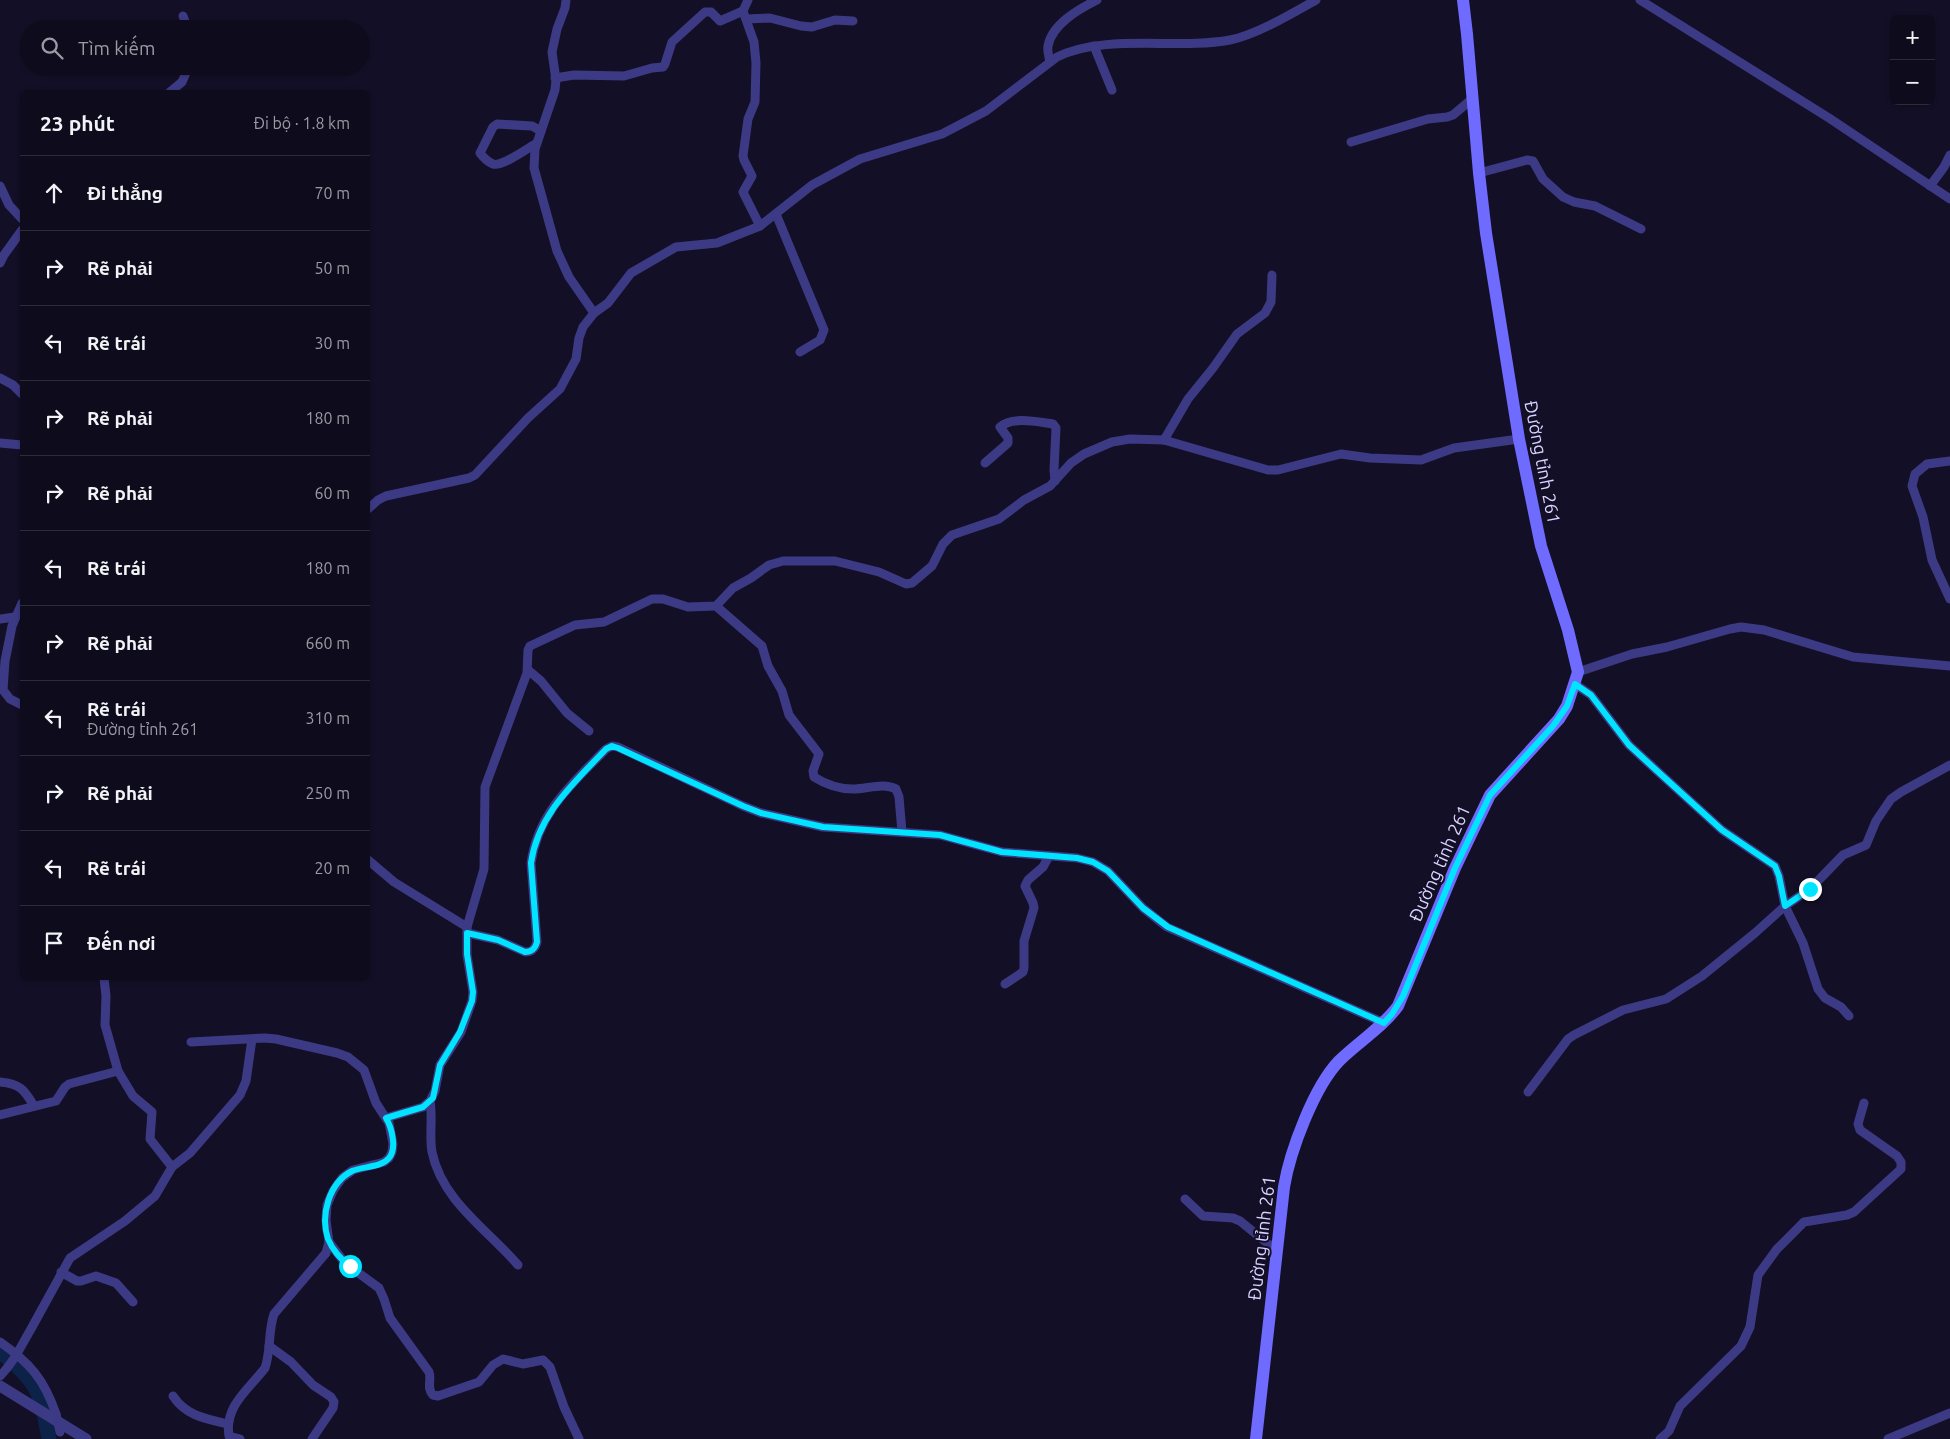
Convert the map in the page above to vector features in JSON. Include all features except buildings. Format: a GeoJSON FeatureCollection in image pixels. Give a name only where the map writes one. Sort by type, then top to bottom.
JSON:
{"type":"FeatureCollection","features":[{"type":"Feature","properties":{"kind":"main road","name":"Đường tỉnh 261"},"geometry":{"type":"LineString","coordinates":[[1256,1439],[1276,1251],[1286,1178],[1296,1142],[1306,1118],[1321,1087],[1332,1070],[1346,1055],[1384,1023],[1395,1010],[1403,996],[1448,885],[1490,795],[1553,726],[1567,706],[1576,678],[1568,630],[1542,546],[1520,439],[1486,233],[1472,99],[1468,34],[1463,0]]}},
{"type":"Feature","properties":{"kind":"street"},"geometry":{"type":"LineString","coordinates":[[566,0],[552,52],[555,90],[537,143],[534,168],[557,251],[569,277],[594,313]]}},
{"type":"Feature","properties":{"kind":"street"},"geometry":{"type":"LineString","coordinates":[[748,0],[745,15],[754,42],[756,63],[754,102],[748,119],[743,156],[752,176],[743,192],[760,226]]}},
{"type":"Feature","properties":{"kind":"street"},"geometry":{"type":"LineString","coordinates":[[1050,62],[1048,46],[1060,26],[1086,5],[1097,0]]}},
{"type":"Feature","properties":{"kind":"street"},"geometry":{"type":"LineString","coordinates":[[370,507],[386,496],[469,478],[475,475],[528,418],[560,389],[576,359],[580,332],[594,313],[608,303],[631,272],[676,247],[717,243],[760,226],[812,185],[860,159],[942,134],[986,111],[1050,62],[1069,51],[1094,46],[1232,40],[1282,18],[1316,0]]}},
{"type":"Feature","properties":{"kind":"street"},"geometry":{"type":"LineString","coordinates":[[1640,0],[1821,113],[1950,199]]}},
{"type":"Feature","properties":{"kind":"street"},"geometry":{"type":"LineString","coordinates":[[555,78],[574,75],[624,76],[663,67],[667,61],[672,42],[705,12],[711,12],[720,21],[745,15],[812,27],[835,20],[853,21]]}},
{"type":"Feature","properties":{"kind":"street"},"geometry":{"type":"LineString","coordinates":[[183,16],[185,20]]}},
{"type":"Feature","properties":{"kind":"street"},"geometry":{"type":"LineString","coordinates":[[1094,46],[1112,90]]}},
{"type":"Feature","properties":{"kind":"street"},"geometry":{"type":"LineString","coordinates":[[172,90],[182,82],[185,75]]}},
{"type":"Feature","properties":{"kind":"street"},"geometry":{"type":"LineString","coordinates":[[1351,142],[1428,118],[1447,117],[1472,99]]}},
{"type":"Feature","properties":{"kind":"street"},"geometry":{"type":"LineString","coordinates":[[537,143],[506,161],[496,164],[490,162],[480,153],[497,124],[532,126],[541,131]]}},
{"type":"Feature","properties":{"kind":"street"},"geometry":{"type":"LineString","coordinates":[[1930,186],[1944,168],[1950,155]]}},
{"type":"Feature","properties":{"kind":"street"},"geometry":{"type":"LineString","coordinates":[[1479,173],[1527,160],[1533,161],[1543,179],[1563,197],[1574,202],[1595,206],[1641,229]]}},
{"type":"Feature","properties":{"kind":"street"},"geometry":{"type":"LineString","coordinates":[[0,186],[9,205],[20,217]]}},
{"type":"Feature","properties":{"kind":"street"},"geometry":{"type":"LineString","coordinates":[[776,214],[824,330],[820,340],[800,352]]}},
{"type":"Feature","properties":{"kind":"street"},"geometry":{"type":"LineString","coordinates":[[0,263],[20,233]]}},
{"type":"Feature","properties":{"kind":"street"},"geometry":{"type":"LineString","coordinates":[[1164,440],[1188,399],[1214,368],[1237,334],[1265,313],[1271,302],[1272,275]]}},
{"type":"Feature","properties":{"kind":"street"},"geometry":{"type":"LineString","coordinates":[[0,378],[13,385],[20,392]]}},
{"type":"Feature","properties":{"kind":"street"},"geometry":{"type":"LineString","coordinates":[[985,462],[1008,443],[1000,427],[1002,425],[1020,421],[1053,424],[1056,428],[1055,481]]}},
{"type":"Feature","properties":{"kind":"street"},"geometry":{"type":"LineString","coordinates":[[716,606],[733,588],[769,565],[783,561],[835,561],[879,572],[906,584],[912,583],[932,566],[943,544],[952,535],[999,519],[1024,500],[1050,486],[1072,463],[1084,454],[1097,447],[1130,439],[1164,440],[1268,470],[1278,470],[1341,454],[1370,458],[1421,460],[1454,448],[1520,439]]}},
{"type":"Feature","properties":{"kind":"street"},"geometry":{"type":"LineString","coordinates":[[0,443],[20,445]]}},
{"type":"Feature","properties":{"kind":"street"},"geometry":{"type":"LineString","coordinates":[[1950,461],[1927,464],[1915,474],[1912,486],[1924,516],[1932,560],[1950,599]]}},
{"type":"Feature","properties":{"kind":"street"},"geometry":{"type":"LineString","coordinates":[[386,1118],[423,1107],[430,1102],[436,1091],[440,1065],[460,1032],[472,1001],[473,992],[467,954],[467,930],[484,869],[486,787],[528,670],[528,650],[530,646],[575,625],[604,622],[657,598],[688,607],[716,606],[762,646],[768,666],[780,686],[792,720],[818,754],[813,771],[814,777],[841,788],[889,786],[896,789],[899,797],[902,832]]}},
{"type":"Feature","properties":{"kind":"street"},"geometry":{"type":"LineString","coordinates":[[20,606],[15,617],[5,661],[4,690],[10,699],[20,704]]}},
{"type":"Feature","properties":{"kind":"street"},"geometry":{"type":"LineString","coordinates":[[0,619],[15,617]]}},
{"type":"Feature","properties":{"kind":"street"},"geometry":{"type":"LineString","coordinates":[[1849,1016],[1841,1007],[1825,998],[1818,989],[1803,943],[1785,906],[1775,866],[1722,830],[1629,745],[1576,678],[1632,654],[1667,647],[1730,629],[1741,628],[1764,630],[1853,657],[1950,666]]}},
{"type":"Feature","properties":{"kind":"street"},"geometry":{"type":"LineString","coordinates":[[528,670],[541,681],[567,712],[589,732]]}},
{"type":"Feature","properties":{"kind":"street"},"geometry":{"type":"LineString","coordinates":[[370,862],[394,882],[467,930],[498,940],[525,952],[530,952],[537,942],[531,863],[533,852],[545,820],[559,798],[606,749],[612,746],[761,813],[823,827],[940,835],[1012,854],[1077,858],[1093,862],[1108,871],[1143,908],[1168,927],[1384,1023]]}},
{"type":"Feature","properties":{"kind":"street"},"geometry":{"type":"LineString","coordinates":[[1528,1092],[1574,1034],[1623,1010],[1666,999],[1706,973],[1785,906],[1810,889],[1846,853],[1866,845],[1876,821],[1891,799],[1900,792],[1950,765]]}},
{"type":"Feature","properties":{"kind":"street"},"geometry":{"type":"LineString","coordinates":[[1006,984],[1023,972],[1025,965],[1024,941],[1034,903],[1025,886],[1028,880],[1043,868],[1049,856]]}},
{"type":"Feature","properties":{"kind":"street"},"geometry":{"type":"LineString","coordinates":[[104,980],[106,996],[105,1025],[118,1071],[133,1096],[152,1112],[150,1139],[172,1167]]}},
{"type":"Feature","properties":{"kind":"street"},"geometry":{"type":"LineString","coordinates":[[191,1042],[252,1038],[276,1040],[348,1057],[364,1070],[376,1103],[389,1123],[393,1144],[392,1152],[384,1162],[354,1170],[342,1178],[333,1190],[327,1205],[326,1220],[329,1242],[326,1253],[274,1314],[264,1368],[233,1406],[228,1424],[229,1436],[240,1439]]}},
{"type":"Feature","properties":{"kind":"street"},"geometry":{"type":"LineString","coordinates":[[8,1365],[31,1329],[70,1258],[126,1221],[155,1196],[172,1167],[190,1153],[240,1095],[246,1080],[252,1038]]}},
{"type":"Feature","properties":{"kind":"street"},"geometry":{"type":"LineString","coordinates":[[0,1115],[56,1101],[69,1084],[118,1071]]}},
{"type":"Feature","properties":{"kind":"street"},"geometry":{"type":"LineString","coordinates":[[0,1082],[14,1084],[21,1088],[34,1106]]}},
{"type":"Feature","properties":{"kind":"street"},"geometry":{"type":"LineString","coordinates":[[430,1102],[432,1150],[442,1178],[460,1205],[518,1265]]}},
{"type":"Feature","properties":{"kind":"street"},"geometry":{"type":"LineString","coordinates":[[1660,1439],[1669,1431],[1680,1406],[1741,1346],[1750,1327],[1758,1275],[1777,1249],[1804,1222],[1847,1215],[1854,1212],[1901,1169],[1902,1162],[1897,1156],[1860,1130],[1858,1124],[1864,1103]]}},
{"type":"Feature","properties":{"kind":"street"},"geometry":{"type":"LineString","coordinates":[[1184,1199],[1203,1216],[1233,1218],[1240,1221],[1276,1251]]}},
{"type":"Feature","properties":{"kind":"street"},"geometry":{"type":"LineString","coordinates":[[329,1242],[345,1263],[379,1288],[390,1318],[429,1372],[429,1388],[433,1395],[438,1396],[480,1382],[493,1365],[503,1359],[523,1364],[543,1360],[550,1368],[564,1407],[579,1439]]}},
{"type":"Feature","properties":{"kind":"street"},"geometry":{"type":"LineString","coordinates":[[61,1272],[77,1281],[96,1276],[116,1284],[122,1287],[133,1302]]}},
{"type":"Feature","properties":{"kind":"street"},"geometry":{"type":"LineString","coordinates":[[0,1342],[8,1365]]}},
{"type":"Feature","properties":{"kind":"street"},"geometry":{"type":"LineString","coordinates":[[268,1346],[291,1362],[308,1380],[331,1397],[334,1402],[333,1408],[312,1439]]}},
{"type":"Feature","properties":{"kind":"street"},"geometry":{"type":"LineString","coordinates":[[8,1365],[37,1374],[61,1435]]}},
{"type":"Feature","properties":{"kind":"street"},"geometry":{"type":"LineString","coordinates":[[0,1386],[32,1407],[52,1416],[86,1439]]}},
{"type":"Feature","properties":{"kind":"street"},"geometry":{"type":"LineString","coordinates":[[173,1396],[178,1404],[194,1416],[228,1424]]}},
{"type":"Feature","properties":{"kind":"street"},"geometry":{"type":"LineString","coordinates":[[1888,1439],[1950,1413]]}},
{"type":"Feature","properties":{"kind":"waterway"},"geometry":{"type":"LineString","coordinates":[[0,1352],[22,1371],[36,1389],[42,1406],[49,1439]]}},
{"type":"Feature","properties":{"kind":"route"},"geometry":{"type":"LineString","coordinates":[[350,1266],[341,1259],[329,1242],[327,1234],[327,1205],[333,1190],[342,1178],[354,1170],[384,1162],[389,1158],[393,1144],[389,1123],[386,1118],[423,1107],[433,1098],[440,1065],[460,1032],[472,1001],[473,992],[467,954],[467,933],[498,940],[525,952],[530,952],[534,948],[537,942],[531,863],[533,852],[545,820],[559,798],[606,749],[612,746],[761,813],[823,827],[940,835],[1012,854],[1077,858],[1093,862],[1108,871],[1143,908],[1168,927],[1384,1023],[1398,1006],[1403,996],[1455,868],[1490,795],[1559,719],[1567,706],[1575,684],[1591,695],[1629,745],[1722,830],[1775,866],[1785,906],[1810,889]]}}]}
